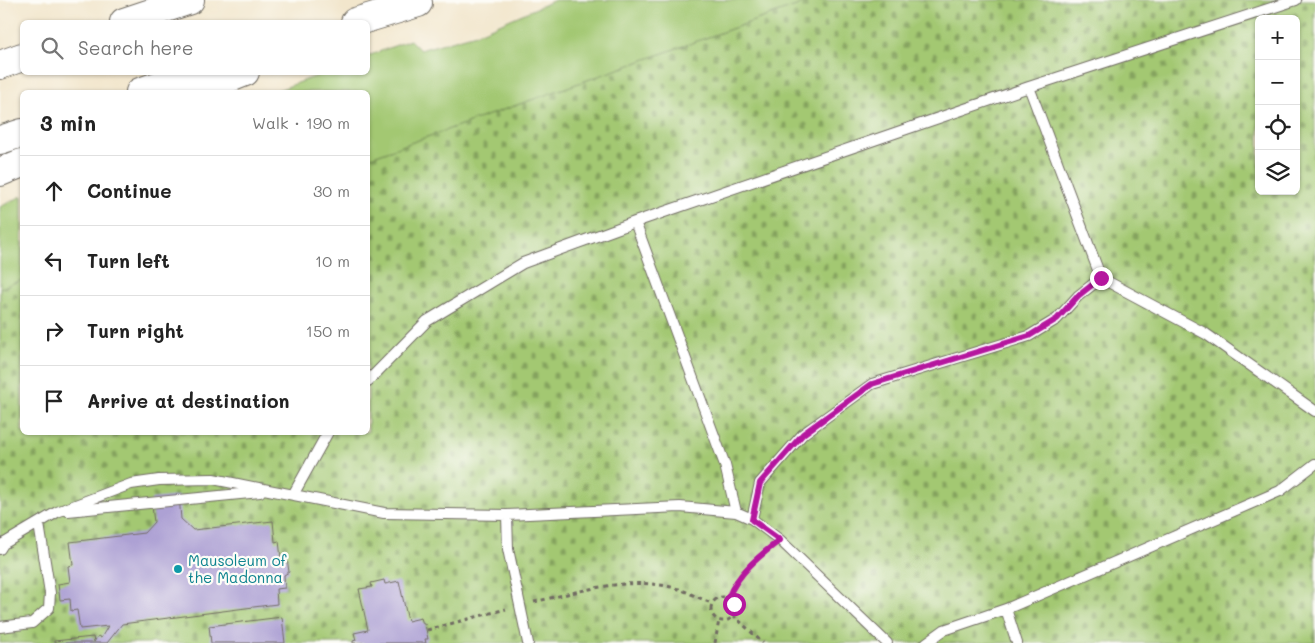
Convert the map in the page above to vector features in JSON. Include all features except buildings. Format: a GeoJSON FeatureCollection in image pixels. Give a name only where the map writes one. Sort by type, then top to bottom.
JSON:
{"type":"FeatureCollection","features":[{"type":"Feature","properties":{"kind":"highway"},"geometry":{"type":"LineString","coordinates":[[130,20],[190,0]]}},
{"type":"Feature","properties":{"kind":"highway"},"geometry":{"type":"LineString","coordinates":[[362,20],[422,2]]}},
{"type":"Feature","properties":{"kind":"highway"},"geometry":{"type":"LineString","coordinates":[[370,22],[422,2]]}},
{"type":"Feature","properties":{"kind":"highway"},"geometry":{"type":"LineString","coordinates":[[0,65],[20,58]]}},
{"type":"Feature","properties":{"kind":"highway"},"geometry":{"type":"LineString","coordinates":[[146,90],[188,75]]}},
{"type":"Feature","properties":{"kind":"highway"},"geometry":{"type":"LineString","coordinates":[[200,90],[238,75]]}},
{"type":"Feature","properties":{"kind":"highway"},"geometry":{"type":"LineString","coordinates":[[0,140],[20,134]]}},
{"type":"Feature","properties":{"kind":"highway"},"geometry":{"type":"LineString","coordinates":[[0,172],[20,164]]}},
{"type":"Feature","properties":{"kind":"lane"},"geometry":{"type":"LineString","coordinates":[[370,379],[426,321],[523,263],[636,222],[1029,87],[1296,0]]}},
{"type":"Feature","properties":{"kind":"lane"},"geometry":{"type":"LineString","coordinates":[[1029,87],[1101,278],[1206,334],[1315,412]]}},
{"type":"Feature","properties":{"kind":"lane"},"geometry":{"type":"LineString","coordinates":[[636,222],[725,465],[736,512]]}},
{"type":"Feature","properties":{"kind":"lane"},"geometry":{"type":"LineString","coordinates":[[752,520],[760,483],[803,434],[872,384],[1029,336],[1057,319],[1078,296],[1101,278]]}},
{"type":"Feature","properties":{"kind":"lane"},"geometry":{"type":"LineString","coordinates":[[293,495],[326,435]]}},
{"type":"Feature","properties":{"kind":"lane"},"geometry":{"type":"LineString","coordinates":[[926,643],[944,630],[1006,609],[1280,491],[1315,464]]}},
{"type":"Feature","properties":{"kind":"lane"},"geometry":{"type":"LineString","coordinates":[[0,549],[3,544],[57,512],[131,484],[159,480],[213,479],[384,513],[507,515],[680,506],[736,512],[752,520],[780,540],[886,643]]}},
{"type":"Feature","properties":{"kind":"lane"},"geometry":{"type":"LineString","coordinates":[[57,512],[273,491]]}},
{"type":"Feature","properties":{"kind":"lane"},"geometry":{"type":"LineString","coordinates":[[507,515],[508,549],[528,643]]}},
{"type":"Feature","properties":{"kind":"lane"},"geometry":{"type":"LineString","coordinates":[[0,627],[32,623],[49,608],[50,593],[39,524]]}},
{"type":"Feature","properties":{"kind":"lane"},"geometry":{"type":"LineString","coordinates":[[1006,609],[1017,643]]}},
{"type":"Feature","properties":{"kind":"path"},"geometry":{"type":"LineString","coordinates":[[728,598],[742,574],[759,556],[780,540]]}},
{"type":"Feature","properties":{"kind":"path"},"geometry":{"type":"LineString","coordinates":[[426,630],[519,605],[608,586],[643,584],[680,590],[712,604]]}},
{"type":"Feature","properties":{"kind":"path"},"geometry":{"type":"LineString","coordinates":[[717,598],[728,598],[735,607],[733,615],[727,620],[719,620],[710,612],[712,604],[717,598]]}},
{"type":"Feature","properties":{"kind":"path"},"geometry":{"type":"LineString","coordinates":[[733,615],[763,643]]}},
{"type":"Feature","properties":{"kind":"path"},"geometry":{"type":"LineString","coordinates":[[715,643],[719,620]]}},
{"type":"Feature","properties":{"kind":"green space"},"geometry":{"type":"Polygon","coordinates":[[[555,0],[813,0],[370,157],[370,90],[278,90],[320,75],[370,75],[370,55],[410,40],[420,50],[476,34],[555,0]]]}},
{"type":"Feature","properties":{"kind":"green space"},"geometry":{"type":"Polygon","coordinates":[[[813,0],[1315,0],[1315,643],[0,643],[0,288],[20,281],[20,435],[370,435],[370,157],[813,0]]]}},
{"type":"Feature","properties":{"kind":"green space"},"geometry":{"type":"Polygon","coordinates":[[[20,197],[20,367],[0,392],[0,207],[20,197]]]}},
{"type":"Feature","properties":{"kind":"place","name":"Mausoleum of the Madonna"},"geometry":{"type":"Point","coordinates":[178,569]}},
{"type":"Feature","properties":{"kind":"route"},"geometry":{"type":"LineString","coordinates":[[734,604],[728,598],[742,574],[759,556],[780,540],[752,520],[760,483],[803,434],[872,384],[1029,336],[1057,319],[1078,296],[1101,278]]}}]}
